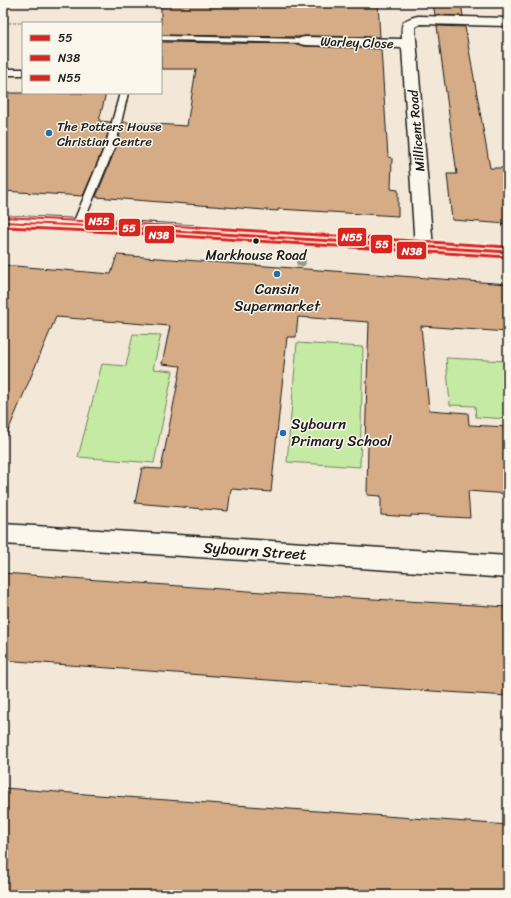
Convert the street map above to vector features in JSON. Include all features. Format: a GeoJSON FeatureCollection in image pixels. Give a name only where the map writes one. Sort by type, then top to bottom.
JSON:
{"type":"FeatureCollection","features":[{"type":"Feature","properties":{"kind":"street","name":"Millicent Road"},"geometry":{"type":"LineString","coordinates":[[424,248],[408,44],[408,25],[418,20],[508,22]]}},
{"type":"Feature","properties":{"kind":"street","name":"Warley Close"},"geometry":{"type":"LineString","coordinates":[[306,41],[408,44]]}},
{"type":"Feature","properties":{"kind":"street"},"geometry":{"type":"LineString","coordinates":[[3,222],[132,228],[424,248],[508,252]]}},
{"type":"Feature","properties":{"kind":"street","name":"Sybourn Street"},"geometry":{"type":"LineString","coordinates":[[3,534],[508,567]]}},
{"type":"Feature","properties":{"kind":"lane"},"geometry":{"type":"LineString","coordinates":[[162,38],[306,41]]}},
{"type":"Feature","properties":{"kind":"lane"},"geometry":{"type":"LineString","coordinates":[[3,72],[22,72]]}},
{"type":"Feature","properties":{"kind":"lane"},"geometry":{"type":"LineString","coordinates":[[77,226],[110,144],[124,94]]}},
{"type":"Feature","properties":{"kind":"path"},"geometry":{"type":"LineString","coordinates":[[3,23],[22,23]]}},
{"type":"Feature","properties":{"kind":"green space"},"geometry":{"type":"Polygon","coordinates":[[[133,334],[161,335],[153,369],[173,371],[154,463],[78,457],[102,364],[126,366],[133,334]]]}},
{"type":"Feature","properties":{"kind":"green space"},"geometry":{"type":"Polygon","coordinates":[[[297,343],[363,347],[360,467],[287,462],[297,343]]]}},
{"type":"Feature","properties":{"kind":"green space"},"geometry":{"type":"Polygon","coordinates":[[[446,358],[508,361],[508,419],[476,417],[475,406],[450,405],[446,358]]]}},
{"type":"Feature","properties":{"kind":"building"},"geometry":{"type":"Polygon","coordinates":[[[161,3],[378,3],[380,37],[162,35],[161,3]]]}},
{"type":"Feature","properties":{"kind":"building"},"geometry":{"type":"Polygon","coordinates":[[[433,3],[461,3],[463,16],[435,15],[433,3]]]}},
{"type":"Feature","properties":{"kind":"building"},"geometry":{"type":"Polygon","coordinates":[[[437,26],[465,27],[490,168],[508,168],[508,224],[452,220],[447,174],[457,174],[437,26]]]}},
{"type":"Feature","properties":{"kind":"building"},"geometry":{"type":"Polygon","coordinates":[[[162,42],[298,44],[305,46],[381,49],[388,157],[392,158],[391,189],[398,190],[398,216],[278,209],[278,211],[96,197],[117,145],[123,122],[187,126],[196,69],[162,69],[162,42]]]}},
{"type":"Feature","properties":{"kind":"building","name":"The Potters House Christian Centre"},"geometry":{"type":"Polygon","coordinates":[[[3,93],[106,94],[99,121],[111,122],[105,144],[83,196],[3,191],[3,93]]]}},
{"type":"Feature","properties":{"kind":"building"},"geometry":{"type":"Polygon","coordinates":[[[117,255],[508,284],[508,332],[421,326],[429,410],[468,413],[469,425],[508,427],[508,494],[468,491],[470,518],[381,515],[381,496],[367,495],[368,444],[365,444],[369,322],[298,317],[296,337],[287,337],[271,492],[231,489],[228,511],[135,503],[142,468],[161,469],[181,366],[162,364],[170,326],[56,317],[3,443],[3,265],[111,274],[117,255]]]}},
{"type":"Feature","properties":{"kind":"building"},"geometry":{"type":"Polygon","coordinates":[[[3,573],[289,594],[508,607],[508,696],[3,660],[3,573]]]}},
{"type":"Feature","properties":{"kind":"building"},"geometry":{"type":"Polygon","coordinates":[[[3,788],[508,825],[508,895],[3,895],[3,788]]]}},
{"type":"Feature","properties":{"kind":"transit line","name":"N55"},"geometry":{"type":"LineString","coordinates":[[3,217],[132,223],[508,247]]}},
{"type":"Feature","properties":{"kind":"transit line","name":"55"},"geometry":{"type":"LineString","coordinates":[[3,222],[132,228],[508,252]]}},
{"type":"Feature","properties":{"kind":"transit line","name":"N38"},"geometry":{"type":"LineString","coordinates":[[3,227],[132,233],[508,257]]}},
{"type":"Feature","properties":{"kind":"place","name":"The Potters House Christian Centre"},"geometry":{"type":"Point","coordinates":[49,133]}},
{"type":"Feature","properties":{"kind":"place","name":"Markhouse Road"},"geometry":{"type":"Point","coordinates":[256,241]}},
{"type":"Feature","properties":{"kind":"place","name":"Cansin Supermarket"},"geometry":{"type":"Point","coordinates":[277,274]}},
{"type":"Feature","properties":{"kind":"place","name":"Sybourn Primary School"},"geometry":{"type":"Point","coordinates":[283,433]}}]}
